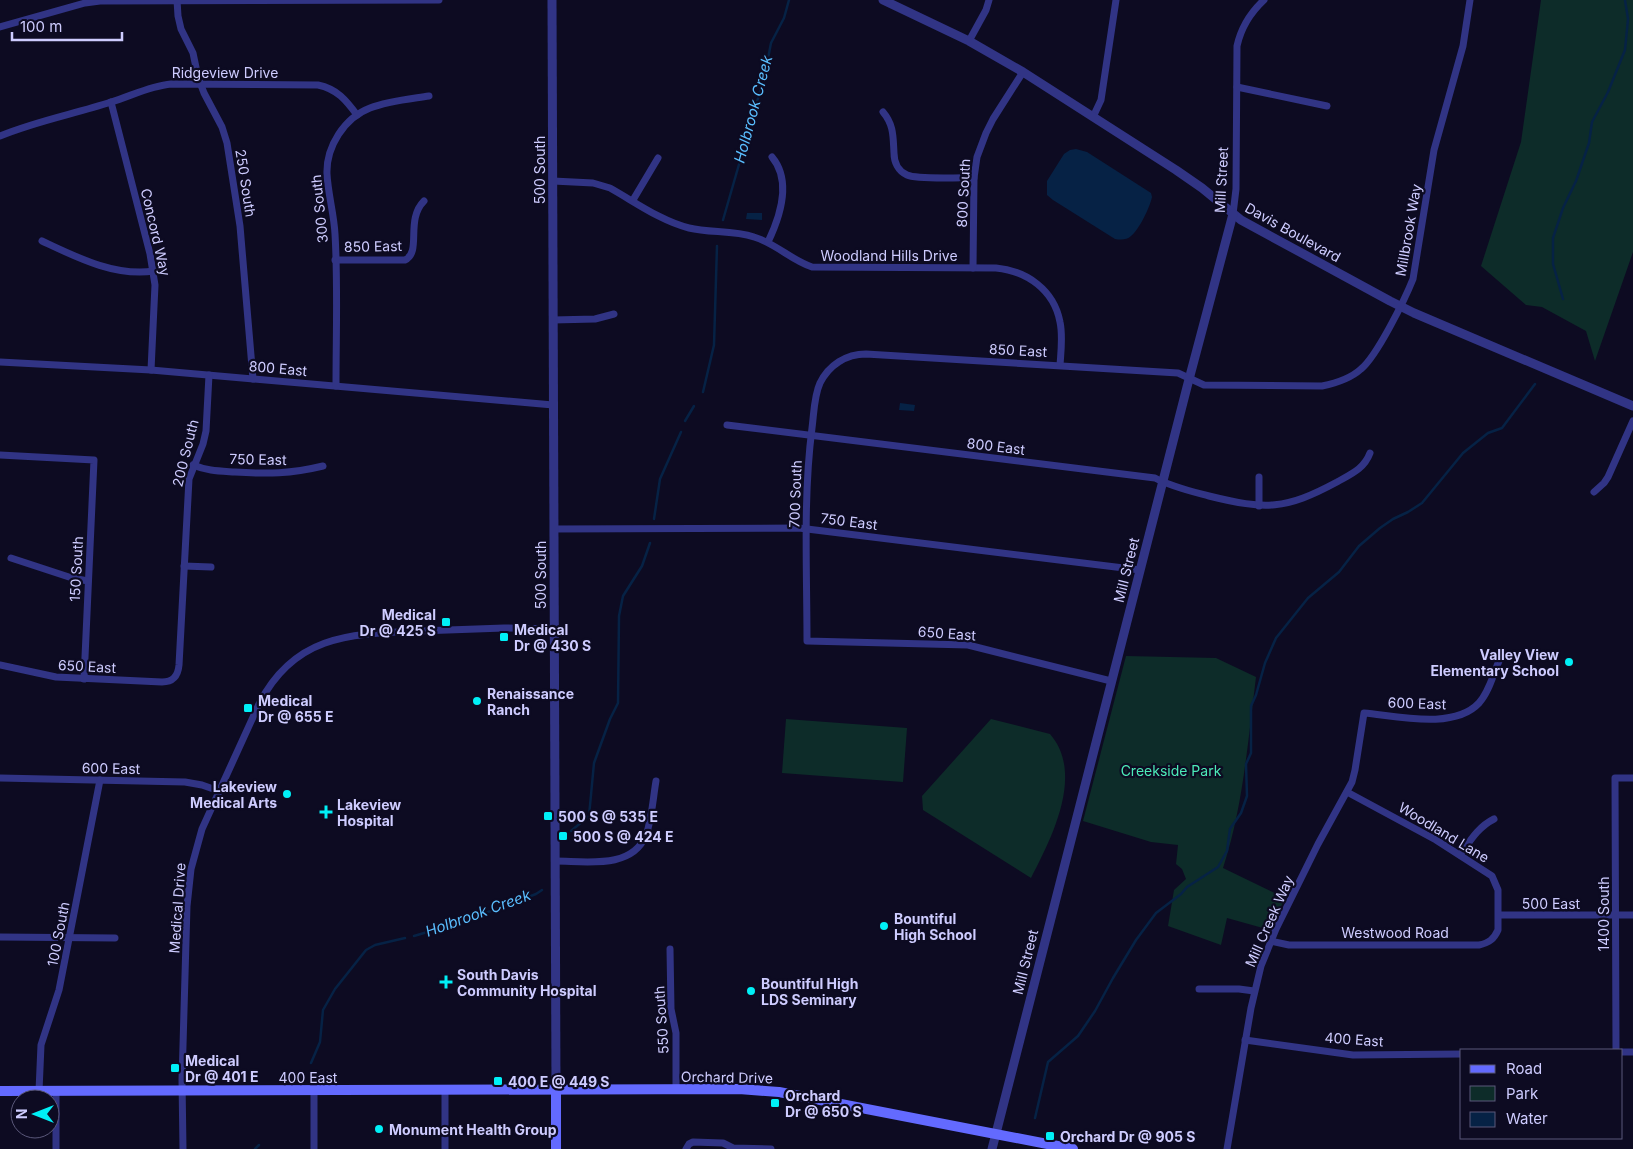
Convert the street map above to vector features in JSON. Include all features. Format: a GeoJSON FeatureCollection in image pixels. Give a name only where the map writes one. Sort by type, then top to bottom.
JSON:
{"type":"FeatureCollection","features":[{"type":"Feature","properties":{"kind":"main road","name":"Orchard Drive"},"geometry":{"type":"LineString","coordinates":[[556,1090],[739,1089],[779,1092],[1073,1149]]}},
{"type":"Feature","properties":{"kind":"main road","name":"400 East"},"geometry":{"type":"LineString","coordinates":[[60,1091],[556,1090]]}},
{"type":"Feature","properties":{"kind":"main road","name":"500 South"},"geometry":{"type":"LineString","coordinates":[[556,1090],[556,1149]]}},
{"type":"Feature","properties":{"kind":"street","name":"250 South"},"geometry":{"type":"LineString","coordinates":[[177,0],[179,22],[193,52],[206,100],[222,127],[227,143],[240,226],[253,379]]}},
{"type":"Feature","properties":{"kind":"street"},"geometry":{"type":"LineString","coordinates":[[0,27],[92,1],[439,0]]}},
{"type":"Feature","properties":{"kind":"street","name":"500 South"},"geometry":{"type":"LineString","coordinates":[[552,0],[556,1090]]}},
{"type":"Feature","properties":{"kind":"street","name":"Davis Boulevard"},"geometry":{"type":"LineString","coordinates":[[883,0],[969,41],[1023,72],[1189,178],[1244,221],[1400,306],[1633,406]]}},
{"type":"Feature","properties":{"kind":"street"},"geometry":{"type":"LineString","coordinates":[[969,41],[986,10],[989,0]]}},
{"type":"Feature","properties":{"kind":"street"},"geometry":{"type":"LineString","coordinates":[[1093,117],[1101,100],[1116,0]]}},
{"type":"Feature","properties":{"kind":"street","name":"Mill Street"},"geometry":{"type":"LineString","coordinates":[[992,1149],[1111,681],[1233,214],[1236,189],[1237,55],[1239,38],[1248,18],[1264,0]]}},
{"type":"Feature","properties":{"kind":"street","name":"Millbrook Way"},"geometry":{"type":"LineString","coordinates":[[1190,379],[1204,385],[1315,386],[1336,383],[1349,378],[1366,364],[1400,306],[1415,270],[1434,150],[1463,46],[1470,0]]}},
{"type":"Feature","properties":{"kind":"street","name":"800 South"},"geometry":{"type":"LineString","coordinates":[[973,268],[974,178],[977,157],[986,132],[1023,72]]}},
{"type":"Feature","properties":{"kind":"street","name":"Ridgeview Drive"},"geometry":{"type":"LineString","coordinates":[[0,136],[165,85],[318,85],[338,93],[357,115]]}},
{"type":"Feature","properties":{"kind":"street"},"geometry":{"type":"LineString","coordinates":[[1237,87],[1327,106]]}},
{"type":"Feature","properties":{"kind":"street","name":"300 South"},"geometry":{"type":"LineString","coordinates":[[336,386],[334,217],[327,172],[328,158],[336,137],[357,115],[377,106],[429,96]]}},
{"type":"Feature","properties":{"kind":"street","name":"Concord Way"},"geometry":{"type":"LineString","coordinates":[[111,102],[154,271],[155,291],[151,370]]}},
{"type":"Feature","properties":{"kind":"street"},"geometry":{"type":"LineString","coordinates":[[883,112],[892,127],[896,165],[904,174],[914,177],[974,178]]}},
{"type":"Feature","properties":{"kind":"street"},"geometry":{"type":"LineString","coordinates":[[768,242],[779,217],[781,204],[780,171],[772,157]]}},
{"type":"Feature","properties":{"kind":"street"},"geometry":{"type":"LineString","coordinates":[[633,200],[658,158]]}},
{"type":"Feature","properties":{"kind":"street","name":"Woodland Hills Drive"},"geometry":{"type":"LineString","coordinates":[[553,181],[599,184],[633,200],[667,220],[688,228],[744,234],[768,242],[799,262],[819,268],[973,268],[1005,269],[1021,274],[1035,282],[1047,293],[1054,304],[1061,324],[1060,365]]}},
{"type":"Feature","properties":{"kind":"street","name":"850 East"},"geometry":{"type":"LineString","coordinates":[[335,260],[405,260],[409,258],[413,251],[416,213],[424,201]]}},
{"type":"Feature","properties":{"kind":"street"},"geometry":{"type":"LineString","coordinates":[[42,241],[76,257],[105,267],[132,273],[154,271]]}},
{"type":"Feature","properties":{"kind":"street"},"geometry":{"type":"LineString","coordinates":[[553,320],[595,319],[614,314]]}},
{"type":"Feature","properties":{"kind":"street","name":"850 East"},"geometry":{"type":"LineString","coordinates":[[844,359],[866,354],[1060,365],[1178,373],[1190,379]]}},
{"type":"Feature","properties":{"kind":"street","name":"700 South"},"geometry":{"type":"LineString","coordinates":[[807,641],[806,529],[807,478],[811,435],[816,397],[821,382],[831,368],[844,359]]}},
{"type":"Feature","properties":{"kind":"street","name":"800 East"},"geometry":{"type":"LineString","coordinates":[[0,362],[151,370],[553,406]]}},
{"type":"Feature","properties":{"kind":"street","name":"200 South"},"geometry":{"type":"LineString","coordinates":[[174,679],[178,673],[179,665],[189,479],[203,444],[206,431],[209,375]]}},
{"type":"Feature","properties":{"kind":"street"},"geometry":{"type":"LineString","coordinates":[[1594,492],[1608,477],[1633,420]]}},
{"type":"Feature","properties":{"kind":"street","name":"800 East"},"geometry":{"type":"LineString","coordinates":[[727,425],[1155,478],[1172,486],[1237,503],[1259,506],[1279,505],[1312,495],[1363,467],[1370,453]]}},
{"type":"Feature","properties":{"kind":"street","name":"150 South"},"geometry":{"type":"LineString","coordinates":[[0,455],[94,460],[84,679]]}},
{"type":"Feature","properties":{"kind":"street","name":"750 East"},"geometry":{"type":"LineString","coordinates":[[193,465],[210,470],[273,474],[295,472],[323,466]]}},
{"type":"Feature","properties":{"kind":"street"},"geometry":{"type":"LineString","coordinates":[[1259,478],[1259,506]]}},
{"type":"Feature","properties":{"kind":"street","name":"750 East"},"geometry":{"type":"LineString","coordinates":[[554,529],[806,529],[1140,570]]}},
{"type":"Feature","properties":{"kind":"street"},"geometry":{"type":"LineString","coordinates":[[11,558],[72,578],[88,581]]}},
{"type":"Feature","properties":{"kind":"street"},"geometry":{"type":"LineString","coordinates":[[184,566],[211,567]]}},
{"type":"Feature","properties":{"kind":"street","name":"Medical Drive"},"geometry":{"type":"LineString","coordinates":[[182,1091],[189,878],[198,840],[259,704],[269,687],[290,664],[317,646],[340,638],[365,634],[554,628]]}},
{"type":"Feature","properties":{"kind":"street","name":"650 East"},"geometry":{"type":"LineString","coordinates":[[807,641],[968,645],[1111,681]]}},
{"type":"Feature","properties":{"kind":"street","name":"600 East"},"geometry":{"type":"LineString","coordinates":[[1364,713],[1429,719],[1451,718],[1462,715],[1472,710],[1480,702],[1498,661]]}},
{"type":"Feature","properties":{"kind":"street","name":"650 East"},"geometry":{"type":"LineString","coordinates":[[0,665],[56,677],[162,682],[174,679]]}},
{"type":"Feature","properties":{"kind":"street","name":"Mill Creek Way"},"geometry":{"type":"LineString","coordinates":[[1227,1149],[1245,1040],[1260,966],[1318,844],[1354,776],[1364,713]]}},
{"type":"Feature","properties":{"kind":"street","name":"600 East"},"geometry":{"type":"LineString","coordinates":[[0,778],[185,782],[219,791]]}},
{"type":"Feature","properties":{"kind":"street","name":"1400 South"},"geometry":{"type":"LineString","coordinates":[[1616,1049],[1616,778],[1633,778]]}},
{"type":"Feature","properties":{"kind":"street","name":"100 South"},"geometry":{"type":"LineString","coordinates":[[39,1089],[41,1045],[58,996],[100,780]]}},
{"type":"Feature","properties":{"kind":"street"},"geometry":{"type":"LineString","coordinates":[[555,861],[614,861],[626,857],[636,850],[648,830],[656,781]]}},
{"type":"Feature","properties":{"kind":"street","name":"Woodland Lane"},"geometry":{"type":"LineString","coordinates":[[1347,792],[1411,826],[1460,855],[1494,879],[1498,890],[1498,915]]}},
{"type":"Feature","properties":{"kind":"street"},"geometry":{"type":"LineString","coordinates":[[1460,855],[1478,830],[1494,819]]}},
{"type":"Feature","properties":{"kind":"street","name":"500 East"},"geometry":{"type":"LineString","coordinates":[[1498,915],[1633,915]]}},
{"type":"Feature","properties":{"kind":"street","name":"Westwood Road"},"geometry":{"type":"LineString","coordinates":[[1270,942],[1289,945],[1479,945],[1491,941],[1496,936],[1498,915]]}},
{"type":"Feature","properties":{"kind":"street"},"geometry":{"type":"LineString","coordinates":[[0,937],[115,938]]}},
{"type":"Feature","properties":{"kind":"street","name":"550 South"},"geometry":{"type":"LineString","coordinates":[[670,949],[670,1008],[676,1030],[676,1090]]}},
{"type":"Feature","properties":{"kind":"street"},"geometry":{"type":"LineString","coordinates":[[1199,989],[1254,991]]}},
{"type":"Feature","properties":{"kind":"street","name":"400 East"},"geometry":{"type":"LineString","coordinates":[[1245,1040],[1353,1055],[1460,1054]]}},
{"type":"Feature","properties":{"kind":"street"},"geometry":{"type":"LineString","coordinates":[[314,1090],[314,1149]]}},
{"type":"Feature","properties":{"kind":"street"},"geometry":{"type":"LineString","coordinates":[[445,1090],[445,1149]]}},
{"type":"Feature","properties":{"kind":"street"},"geometry":{"type":"LineString","coordinates":[[182,1091],[183,1149]]}},
{"type":"Feature","properties":{"kind":"street"},"geometry":{"type":"LineString","coordinates":[[686,1149],[693,1142],[723,1143],[733,1148],[771,1149]]}},
{"type":"Feature","properties":{"kind":"green space"},"geometry":{"type":"Polygon","coordinates":[[[1541,0],[1633,0],[1633,252],[1595,361],[1586,331],[1542,307],[1526,305],[1481,266],[1521,142],[1541,0]]]}},
{"type":"Feature","properties":{"kind":"green space","name":"Creekside Park"},"geometry":{"type":"Polygon","coordinates":[[[1126,656],[1216,658],[1256,677],[1240,798],[1223,868],[1285,898],[1270,930],[1227,918],[1221,945],[1168,926],[1174,890],[1186,879],[1182,869],[1176,864],[1178,845],[1151,842],[1083,821],[1126,656]]]}},
{"type":"Feature","properties":{"kind":"green space"},"geometry":{"type":"Polygon","coordinates":[[[786,719],[907,728],[903,782],[782,773],[786,719]]]}},
{"type":"Feature","properties":{"kind":"green space"},"geometry":{"type":"Polygon","coordinates":[[[991,719],[1050,734],[1060,750],[1065,768],[1065,787],[1055,826],[1031,878],[923,810],[922,796],[991,719]]]}},
{"type":"Feature","properties":{"kind":"water"},"geometry":{"type":"Polygon","coordinates":[[[1076,149],[1087,152],[1151,193],[1151,201],[1144,218],[1129,237],[1115,239],[1047,195],[1047,181],[1064,154],[1076,149]]]}},
{"type":"Feature","properties":{"kind":"water"},"geometry":{"type":"Polygon","coordinates":[[[747,213],[762,213],[762,220],[746,219],[747,213]]]}},
{"type":"Feature","properties":{"kind":"water"},"geometry":{"type":"Polygon","coordinates":[[[900,403],[915,405],[914,411],[899,410],[900,403]]]}},
{"type":"Feature","properties":{"kind":"waterway","name":"Holbrook Creek"},"geometry":{"type":"LineString","coordinates":[[723,220],[765,74],[771,43],[784,18],[789,0]]}},
{"type":"Feature","properties":{"kind":"waterway"},"geometry":{"type":"LineString","coordinates":[[1563,299],[1553,264],[1553,238],[1589,143],[1592,122],[1608,92],[1625,50],[1628,19],[1625,0]]}},
{"type":"Feature","properties":{"kind":"waterway","name":"Holbrook Creek"},"geometry":{"type":"LineString","coordinates":[[703,392],[714,345],[717,246]]}},
{"type":"Feature","properties":{"kind":"waterway"},"geometry":{"type":"LineString","coordinates":[[1035,1118],[1048,1062],[1078,1036],[1095,1011],[1136,940],[1156,913],[1181,894],[1187,887],[1218,867],[1227,851],[1230,829],[1241,813],[1247,796],[1246,764],[1251,753],[1251,706],[1265,663],[1276,638],[1308,598],[1339,572],[1359,546],[1393,519],[1422,503],[1463,453],[1488,433],[1502,428],[1535,384]]}},
{"type":"Feature","properties":{"kind":"waterway"},"geometry":{"type":"LineString","coordinates":[[685,421],[694,406]]}},
{"type":"Feature","properties":{"kind":"waterway","name":"Holbrook Creek"},"geometry":{"type":"LineString","coordinates":[[654,519],[660,479],[681,432]]}},
{"type":"Feature","properties":{"kind":"waterway","name":"Holbrook Creek"},"geometry":{"type":"LineString","coordinates":[[571,831],[589,816],[594,763],[618,703],[619,616],[623,596],[642,566],[650,543]]}},
{"type":"Feature","properties":{"kind":"waterway","name":"Holbrook Creek"},"geometry":{"type":"LineString","coordinates":[[414,936],[464,921],[536,894],[542,890]]}},
{"type":"Feature","properties":{"kind":"waterway","name":"Holbrook Creek"},"geometry":{"type":"LineString","coordinates":[[311,1063],[320,1042],[323,1010],[335,989],[366,950],[375,945],[405,938]]}},
{"type":"Feature","properties":{"kind":"waterway","name":"Holbrook Creek"},"geometry":{"type":"LineString","coordinates":[[255,1149],[259,1145]]}},
{"type":"Feature","properties":{"kind":"place","name":"Medical Dr @ 425 S"},"geometry":{"type":"Point","coordinates":[446,622]}},
{"type":"Feature","properties":{"kind":"place","name":"Medical Dr @ 430 S"},"geometry":{"type":"Point","coordinates":[504,637]}},
{"type":"Feature","properties":{"kind":"place","name":"Valley View Elementary School"},"geometry":{"type":"Point","coordinates":[1569,662]}},
{"type":"Feature","properties":{"kind":"place","name":"Renaissance Ranch"},"geometry":{"type":"Point","coordinates":[477,701]}},
{"type":"Feature","properties":{"kind":"place","name":"Medical Dr @ 655 E"},"geometry":{"type":"Point","coordinates":[248,708]}},
{"type":"Feature","properties":{"kind":"place","name":"Lakeview Medical Arts"},"geometry":{"type":"Point","coordinates":[287,794]}},
{"type":"Feature","properties":{"kind":"place","name":"Lakeview Hospital"},"geometry":{"type":"Point","coordinates":[326,812]}},
{"type":"Feature","properties":{"kind":"place","name":"500 S @ 535 E"},"geometry":{"type":"Point","coordinates":[548,816]}},
{"type":"Feature","properties":{"kind":"place","name":"500 S @ 424 E"},"geometry":{"type":"Point","coordinates":[563,836]}},
{"type":"Feature","properties":{"kind":"place","name":"Bountiful High School"},"geometry":{"type":"Point","coordinates":[884,926]}},
{"type":"Feature","properties":{"kind":"place","name":"South Davis Community Hospital"},"geometry":{"type":"Point","coordinates":[446,982]}},
{"type":"Feature","properties":{"kind":"place","name":"Bountiful High LDS Seminary"},"geometry":{"type":"Point","coordinates":[751,991]}},
{"type":"Feature","properties":{"kind":"place","name":"Medical Dr @ 401 E"},"geometry":{"type":"Point","coordinates":[175,1068]}},
{"type":"Feature","properties":{"kind":"place","name":"400 E @ 449 S"},"geometry":{"type":"Point","coordinates":[498,1081]}},
{"type":"Feature","properties":{"kind":"place","name":"Orchard Dr @ 650 S"},"geometry":{"type":"Point","coordinates":[775,1103]}},
{"type":"Feature","properties":{"kind":"place","name":"Monument Health Group"},"geometry":{"type":"Point","coordinates":[379,1129]}},
{"type":"Feature","properties":{"kind":"place","name":"Orchard Dr @ 905 S"},"geometry":{"type":"Point","coordinates":[1050,1136]}}]}
